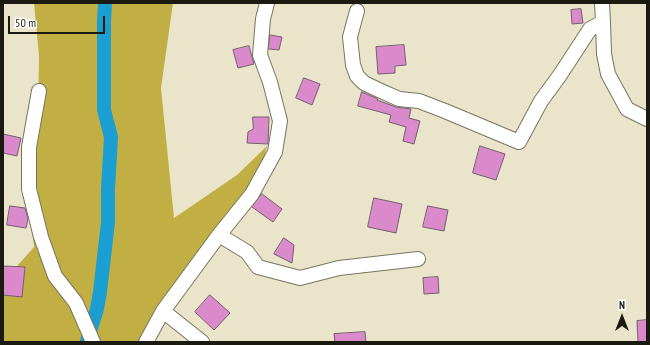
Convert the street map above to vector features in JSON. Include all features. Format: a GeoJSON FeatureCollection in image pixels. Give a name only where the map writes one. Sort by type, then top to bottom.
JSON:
{"type":"FeatureCollection","features":[{"type":"Feature","properties":{"kind":"street"},"geometry":{"type":"LineString","coordinates":[[146,342],[163,311],[219,234],[252,194],[275,152],[280,122],[270,82],[260,55],[263,19],[267,3]]}},
{"type":"Feature","properties":{"kind":"street"},"geometry":{"type":"LineString","coordinates":[[602,3],[604,54],[608,74],[627,109],[647,119]]}},
{"type":"Feature","properties":{"kind":"street"},"geometry":{"type":"LineString","coordinates":[[357,12],[350,37],[353,65],[357,76],[364,83],[399,99],[419,101],[445,110],[519,142],[542,101],[590,29],[603,22]]}},
{"type":"Feature","properties":{"kind":"street"},"geometry":{"type":"LineString","coordinates":[[39,91],[30,147],[29,189],[41,237],[55,276],[76,303],[93,341]]}},
{"type":"Feature","properties":{"kind":"street"},"geometry":{"type":"LineString","coordinates":[[219,234],[247,252],[258,267],[300,278],[339,268],[418,260]]}},
{"type":"Feature","properties":{"kind":"street"},"geometry":{"type":"LineString","coordinates":[[163,311],[202,342]]}},
{"type":"Feature","properties":{"kind":"shaded area"},"geometry":{"type":"Polygon","coordinates":[[[34,3],[173,3],[161,88],[174,218],[237,175],[267,146],[258,181],[144,342],[3,342],[3,282],[34,247],[27,186],[38,118],[39,56],[34,3]]]}},
{"type":"Feature","properties":{"kind":"building"},"geometry":{"type":"Polygon","coordinates":[[[581,9],[583,23],[572,24],[571,10],[581,9]]]}},
{"type":"Feature","properties":{"kind":"building"},"geometry":{"type":"Polygon","coordinates":[[[270,35],[282,37],[279,50],[269,49],[270,35]]]}},
{"type":"Feature","properties":{"kind":"building"},"geometry":{"type":"Polygon","coordinates":[[[404,45],[406,65],[395,66],[395,73],[378,74],[376,47],[404,45]]]}},
{"type":"Feature","properties":{"kind":"building"},"geometry":{"type":"Polygon","coordinates":[[[249,46],[254,64],[238,68],[233,50],[249,46]]]}},
{"type":"Feature","properties":{"kind":"building"},"geometry":{"type":"Polygon","coordinates":[[[304,78],[320,84],[312,105],[296,98],[304,78]]]}},
{"type":"Feature","properties":{"kind":"building"},"geometry":{"type":"Polygon","coordinates":[[[362,92],[378,99],[377,100],[396,107],[411,109],[409,118],[420,121],[414,144],[403,141],[406,127],[389,122],[391,115],[358,106],[362,92]]]}},
{"type":"Feature","properties":{"kind":"building"},"geometry":{"type":"Polygon","coordinates":[[[253,117],[269,117],[268,144],[247,143],[248,132],[253,129],[253,117]]]}},
{"type":"Feature","properties":{"kind":"building"},"geometry":{"type":"Polygon","coordinates":[[[3,134],[21,138],[17,156],[3,153],[3,134]]]}},
{"type":"Feature","properties":{"kind":"building"},"geometry":{"type":"Polygon","coordinates":[[[480,146],[505,154],[496,180],[473,173],[480,146]]]}},
{"type":"Feature","properties":{"kind":"building"},"geometry":{"type":"Polygon","coordinates":[[[262,194],[282,209],[273,222],[252,207],[262,194]]]}},
{"type":"Feature","properties":{"kind":"building"},"geometry":{"type":"Polygon","coordinates":[[[374,198],[402,204],[396,233],[368,227],[374,198]]]}},
{"type":"Feature","properties":{"kind":"building"},"geometry":{"type":"Polygon","coordinates":[[[10,206],[25,208],[28,219],[26,228],[7,225],[10,206]]]}},
{"type":"Feature","properties":{"kind":"building"},"geometry":{"type":"Polygon","coordinates":[[[428,206],[448,210],[444,231],[423,227],[428,206]]]}},
{"type":"Feature","properties":{"kind":"building"},"geometry":{"type":"Polygon","coordinates":[[[284,238],[294,245],[292,263],[274,254],[284,238]]]}},
{"type":"Feature","properties":{"kind":"building"},"geometry":{"type":"Polygon","coordinates":[[[3,266],[25,267],[22,297],[3,295],[3,266]]]}},
{"type":"Feature","properties":{"kind":"building"},"geometry":{"type":"Polygon","coordinates":[[[438,277],[439,293],[424,294],[423,278],[438,277]]]}},
{"type":"Feature","properties":{"kind":"building"},"geometry":{"type":"Polygon","coordinates":[[[210,295],[230,313],[214,330],[195,312],[210,295]]]}},
{"type":"Feature","properties":{"kind":"building"},"geometry":{"type":"Polygon","coordinates":[[[647,320],[647,342],[638,342],[637,321],[647,320]]]}},
{"type":"Feature","properties":{"kind":"building"},"geometry":{"type":"Polygon","coordinates":[[[365,332],[366,342],[335,342],[334,334],[365,332]]]}},
{"type":"Feature","properties":{"kind":"waterway"},"geometry":{"type":"LineString","coordinates":[[87,341],[97,309],[108,222],[111,137],[104,110],[105,3]]}}]}
